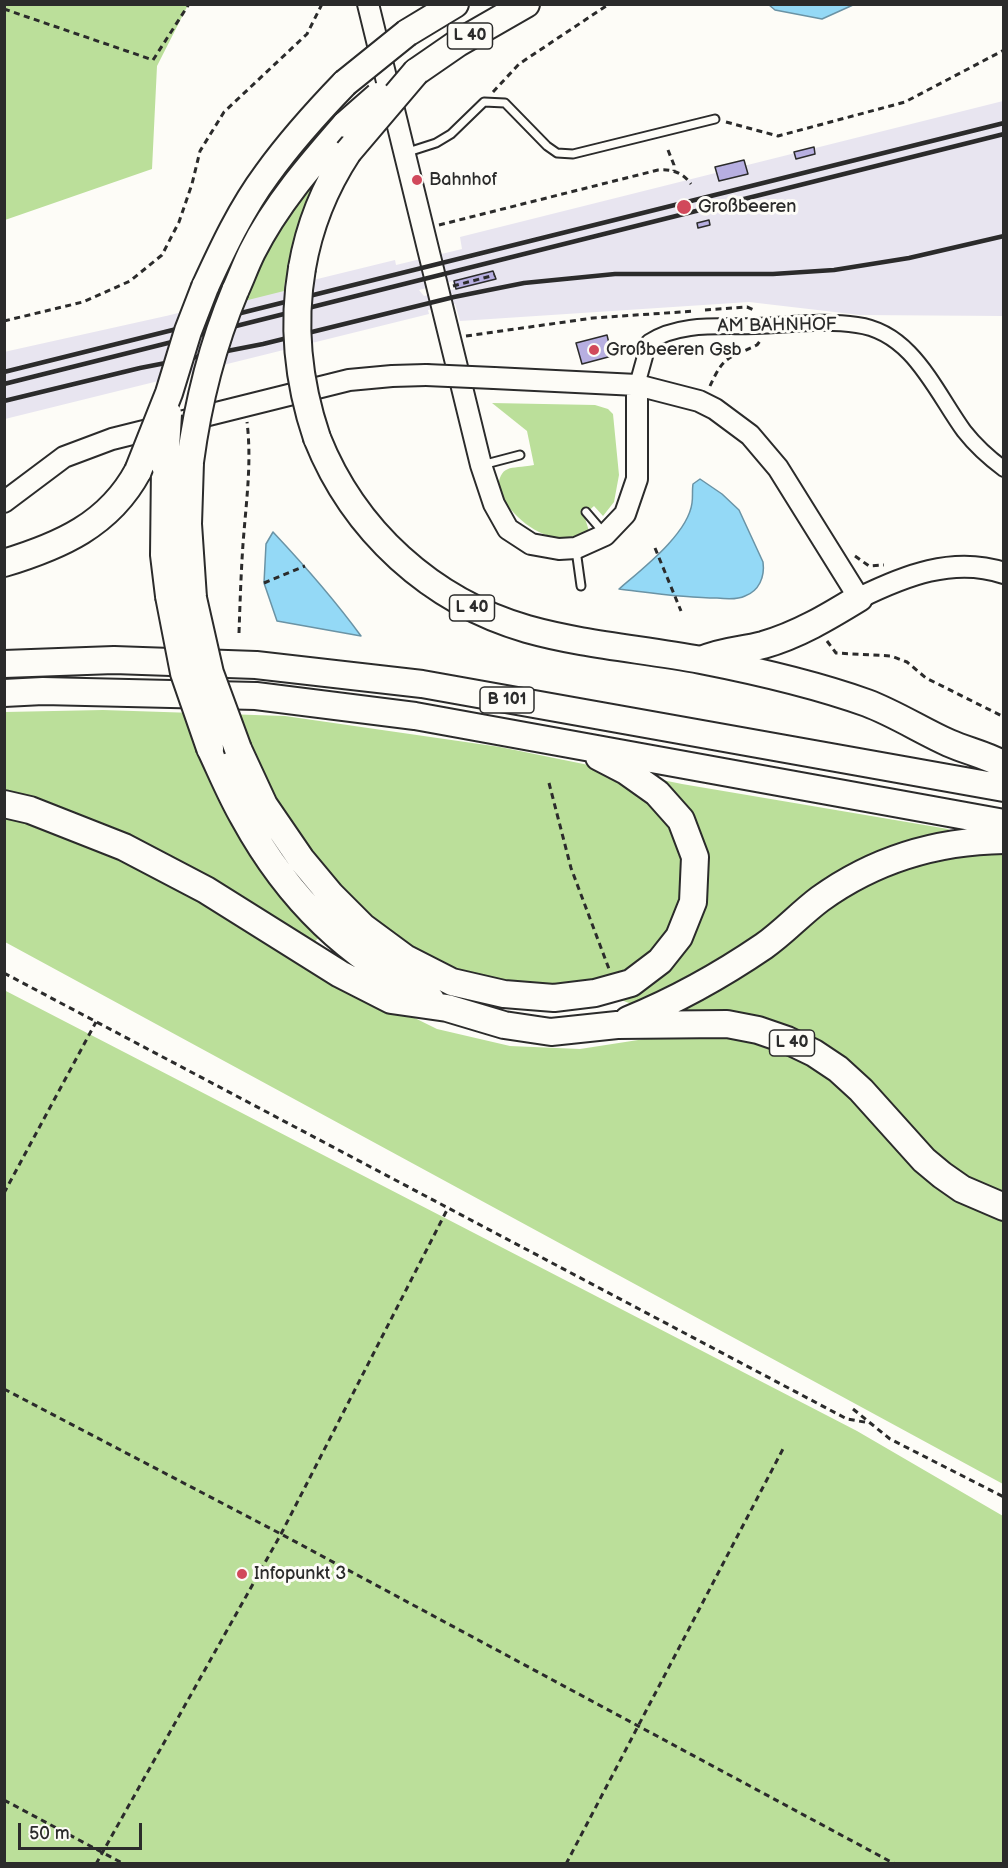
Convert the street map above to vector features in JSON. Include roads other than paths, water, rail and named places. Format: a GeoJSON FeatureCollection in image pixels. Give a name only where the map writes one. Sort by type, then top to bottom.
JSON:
{"type":"FeatureCollection","features":[{"type":"Feature","properties":{"kind":"highway","name":"L 40"},"geometry":{"type":"LineString","coordinates":[[455,4],[407,33],[345,83],[311,119],[265,176],[227,238],[188,331],[169,393],[164,555],[181,597],[184,673],[210,748],[244,818],[276,870],[310,910],[350,948],[397,981],[447,1008],[504,1025],[551,1032],[617,1025],[727,1024],[758,1030],[814,1053],[838,1069],[861,1090],[924,1160],[942,1175],[962,1189],[1004,1207]]}},
{"type":"Feature","properties":{"kind":"highway","name":"L 40"},"geometry":{"type":"LineString","coordinates":[[526,4],[458,43],[416,72],[348,152],[319,206],[306,246],[302,268],[297,313],[298,350],[303,387],[317,438],[334,475],[358,513],[376,536],[398,557],[444,593],[471,608],[527,629],[620,649],[700,660],[719,652],[760,646],[778,640],[817,624],[859,598]]}},
{"type":"Feature","properties":{"kind":"highway"},"geometry":{"type":"LineString","coordinates":[[416,72],[393,82],[346,124],[309,167],[282,204],[253,251],[235,291],[209,362],[198,411],[190,462],[188,524],[181,597],[238,748],[264,805],[301,859],[331,895],[363,927],[405,958],[452,982],[504,994],[554,998],[594,993],[631,983],[660,961],[679,937],[693,902],[695,857],[681,820],[657,793],[626,771],[574,745]]}},
{"type":"Feature","properties":{"kind":"highway"},"geometry":{"type":"LineString","coordinates":[[4,563],[48,549],[83,531],[116,502],[138,471],[169,393]]}},
{"type":"Feature","properties":{"kind":"highway","name":"B 101"},"geometry":{"type":"LineString","coordinates":[[4,664],[114,660],[256,665],[410,683],[897,768],[1004,789]]}},
{"type":"Feature","properties":{"kind":"highway"},"geometry":{"type":"LineString","coordinates":[[700,660],[809,685],[869,704],[949,743],[1004,765]]}},
{"type":"Feature","properties":{"kind":"highway","name":"B 101"},"geometry":{"type":"LineString","coordinates":[[4,693],[43,691],[256,696],[415,716],[1004,823]]}},
{"type":"Feature","properties":{"kind":"highway"},"geometry":{"type":"LineString","coordinates":[[4,804],[30,810],[124,847],[206,890],[340,974],[391,1000],[447,1008]]}},
{"type":"Feature","properties":{"kind":"highway"},"geometry":{"type":"LineString","coordinates":[[617,1025],[696,990],[765,945],[819,900],[847,881],[879,865],[930,848],[976,840],[1004,840]]}},
{"type":"Feature","properties":{"kind":"main road","name":"AM BAHNHOF"},"geometry":{"type":"LineString","coordinates":[[368,4],[481,465],[494,504],[508,529],[531,544],[559,549],[576,548],[605,535],[625,514],[638,479],[637,385]]}},
{"type":"Feature","properties":{"kind":"main road"},"geometry":{"type":"LineString","coordinates":[[4,502],[64,457],[79,450],[112,439],[349,380],[392,375],[426,375],[637,385],[699,401],[750,435],[778,468],[795,493],[859,598]]}},
{"type":"Feature","properties":{"kind":"main road","name":"L 40"},"geometry":{"type":"LineString","coordinates":[[859,598],[906,576],[940,568],[978,567],[1004,573]]}},
{"type":"Feature","properties":{"kind":"street","name":"AM BAHNHOF"},"geometry":{"type":"LineString","coordinates":[[637,385],[649,342],[662,333],[685,328],[819,322],[859,325],[887,334],[919,363],[965,432],[988,458],[1004,469]]}},
{"type":"Feature","properties":{"kind":"lane"},"geometry":{"type":"LineString","coordinates":[[403,154],[436,143],[452,134],[484,102],[504,103],[557,153],[573,154],[715,119]]}},
{"type":"Feature","properties":{"kind":"lane"},"geometry":{"type":"LineString","coordinates":[[481,465],[520,455]]}},
{"type":"Feature","properties":{"kind":"lane"},"geometry":{"type":"LineString","coordinates":[[586,512],[605,535]]}},
{"type":"Feature","properties":{"kind":"lane"},"geometry":{"type":"LineString","coordinates":[[576,548],[581,586]]}},
{"type":"Feature","properties":{"kind":"water"},"geometry":{"type":"Polygon","coordinates":[[[769,5],[853,5],[822,19],[775,10],[769,5]]]}},
{"type":"Feature","properties":{"kind":"water"},"geometry":{"type":"Polygon","coordinates":[[[700,479],[722,494],[739,510],[763,562],[762,578],[757,587],[750,594],[731,599],[619,589],[663,550],[682,527],[689,515],[693,484],[700,479]]]}},
{"type":"Feature","properties":{"kind":"water"},"geometry":{"type":"Polygon","coordinates":[[[273,532],[318,582],[361,636],[277,621],[264,583],[266,544],[273,532]]]}},
{"type":"Feature","properties":{"kind":"railway"},"geometry":{"type":"LineString","coordinates":[[4,372],[1004,123]]}},
{"type":"Feature","properties":{"kind":"railway"},"geometry":{"type":"LineString","coordinates":[[4,384],[1004,134]]}},
{"type":"Feature","properties":{"kind":"railway"},"geometry":{"type":"LineString","coordinates":[[4,401],[140,368],[263,344],[454,297],[524,283],[615,274],[773,274],[834,270],[909,258],[1004,236]]}},
{"type":"Feature","properties":{"kind":"place","name":"Bahnhof"},"geometry":{"type":"Point","coordinates":[417,180]}},
{"type":"Feature","properties":{"kind":"place","name":"Großbeeren"},"geometry":{"type":"Point","coordinates":[684,207]}},
{"type":"Feature","properties":{"kind":"place","name":"Großbeeren Gsb"},"geometry":{"type":"Point","coordinates":[594,350]}},
{"type":"Feature","properties":{"kind":"place","name":"Infopunkt 3"},"geometry":{"type":"Point","coordinates":[242,1574]}}]}
